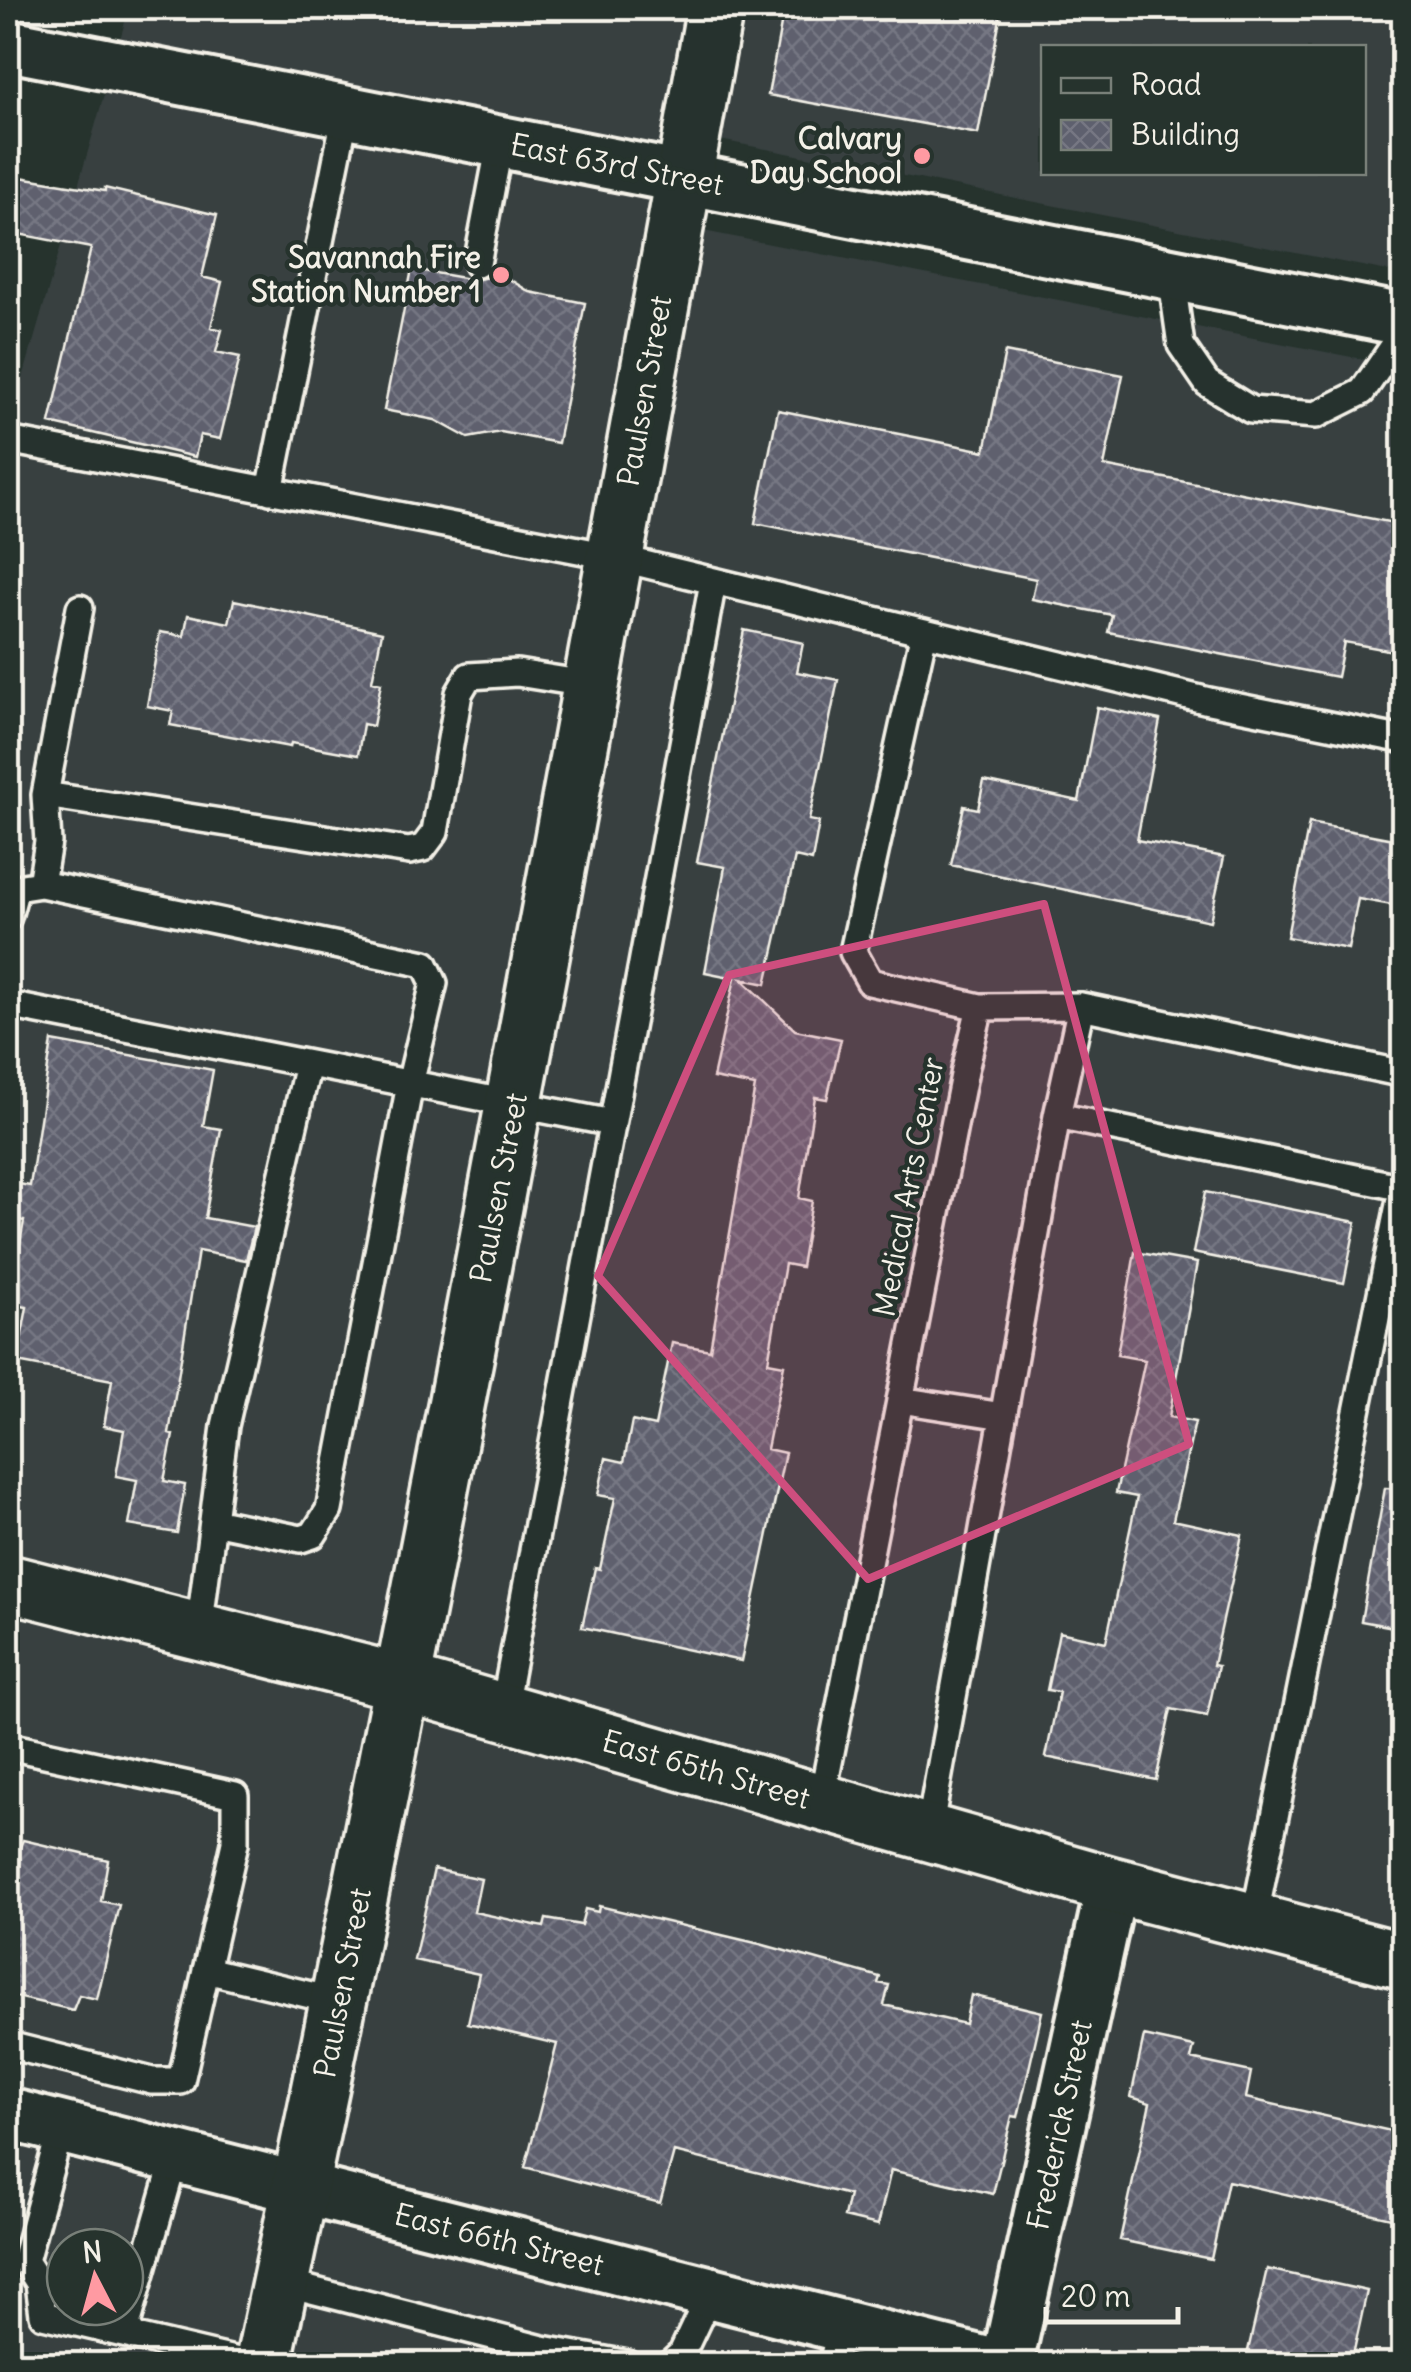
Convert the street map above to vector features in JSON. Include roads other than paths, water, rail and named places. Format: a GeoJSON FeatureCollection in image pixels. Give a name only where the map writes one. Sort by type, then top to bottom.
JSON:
{"type":"FeatureCollection","features":[{"type":"Feature","properties":{"kind":"street","name":"Paulsen Street"},"geometry":{"type":"LineString","coordinates":[[263,2364],[340,2002],[514,1105],[715,8]]}},
{"type":"Feature","properties":{"kind":"street","name":"East 63rd Street"},"geometry":{"type":"LineString","coordinates":[[8,45],[1404,320]]}},
{"type":"Feature","properties":{"kind":"street","name":"East 65th Street"},"geometry":{"type":"LineString","coordinates":[[8,1583],[403,1683],[1112,1885],[1404,1961]]}},
{"type":"Feature","properties":{"kind":"street","name":"Frederick Street"},"geometry":{"type":"LineString","coordinates":[[1007,2364],[1112,1885]]}},
{"type":"Feature","properties":{"kind":"street","name":"East 66th Street"},"geometry":{"type":"LineString","coordinates":[[8,2114],[710,2294],[837,2346],[991,2364]]}},
{"type":"Feature","properties":{"kind":"lane"},"geometry":{"type":"LineString","coordinates":[[270,491],[346,112]]}},
{"type":"Feature","properties":{"kind":"lane"},"geometry":{"type":"LineString","coordinates":[[477,264],[500,142]]}},
{"type":"Feature","properties":{"kind":"lane"},"geometry":{"type":"LineString","coordinates":[[1171,274],[1181,345],[1207,384],[1251,410],[1316,414],[1362,392],[1404,331]]}},
{"type":"Feature","properties":{"kind":"lane"},"geometry":{"type":"LineString","coordinates":[[8,440],[615,556],[1210,701],[1404,740]]}},
{"type":"Feature","properties":{"kind":"lane"},"geometry":{"type":"LineString","coordinates":[[503,1712],[713,582]]}},
{"type":"Feature","properties":{"kind":"lane"},"geometry":{"type":"LineString","coordinates":[[42,884],[48,842],[44,795],[80,608]]}},
{"type":"Feature","properties":{"kind":"lane"},"geometry":{"type":"LineString","coordinates":[[924,632],[853,952],[870,982],[980,1008],[1081,1006],[1404,1074]]}},
{"type":"Feature","properties":{"kind":"lane"},"geometry":{"type":"LineString","coordinates":[[44,795],[409,851],[422,848],[434,832],[460,693],[469,676],[518,673],[592,685]]}},
{"type":"Feature","properties":{"kind":"lane"},"geometry":{"type":"LineString","coordinates":[[8,917],[16,888],[42,884],[425,964],[434,983],[410,1084],[329,1510],[313,1535],[301,1540],[213,1521]]}},
{"type":"Feature","properties":{"kind":"lane"},"geometry":{"type":"LineString","coordinates":[[8,1005],[612,1123]]}},
{"type":"Feature","properties":{"kind":"lane"},"geometry":{"type":"LineString","coordinates":[[929,1831],[1056,1116],[1081,1006]]}},
{"type":"Feature","properties":{"kind":"lane","name":"Medical Arts Center"},"geometry":{"type":"LineString","coordinates":[[821,1803],[980,1008]]}},
{"type":"Feature","properties":{"kind":"lane"},"geometry":{"type":"LineString","coordinates":[[200,1631],[225,1426],[308,1064]]}},
{"type":"Feature","properties":{"kind":"lane"},"geometry":{"type":"LineString","coordinates":[[1056,1116],[1403,1186],[1254,1920]]}},
{"type":"Feature","properties":{"kind":"lane"},"geometry":{"type":"LineString","coordinates":[[900,1400],[1003,1416]]}},
{"type":"Feature","properties":{"kind":"lane"},"geometry":{"type":"LineString","coordinates":[[8,1746],[235,1796],[235,1842],[181,2081],[152,2081],[8,2045]]}},
{"type":"Feature","properties":{"kind":"lane"},"geometry":{"type":"LineString","coordinates":[[206,1970],[340,2002]]}},
{"type":"Feature","properties":{"kind":"lane"},"geometry":{"type":"LineString","coordinates":[[62,2128],[25,2261],[39,2283],[43,2314],[252,2364]]}},
{"type":"Feature","properties":{"kind":"lane"},"geometry":{"type":"LineString","coordinates":[[134,2336],[127,2326],[175,2157]]}},
{"type":"Feature","properties":{"kind":"lane"},"geometry":{"type":"LineString","coordinates":[[280,2282],[543,2348],[628,2364]]}},
{"type":"Feature","properties":{"kind":"lane"},"geometry":{"type":"LineString","coordinates":[[670,2364],[682,2353],[710,2294]]}},
{"type":"Feature","properties":{"kind":"place","name":"Calvary Day School"},"geometry":{"type":"Point","coordinates":[922,156]}},
{"type":"Feature","properties":{"kind":"place","name":"Savannah Fire Station Number 1"},"geometry":{"type":"Point","coordinates":[501,275]}}]}
